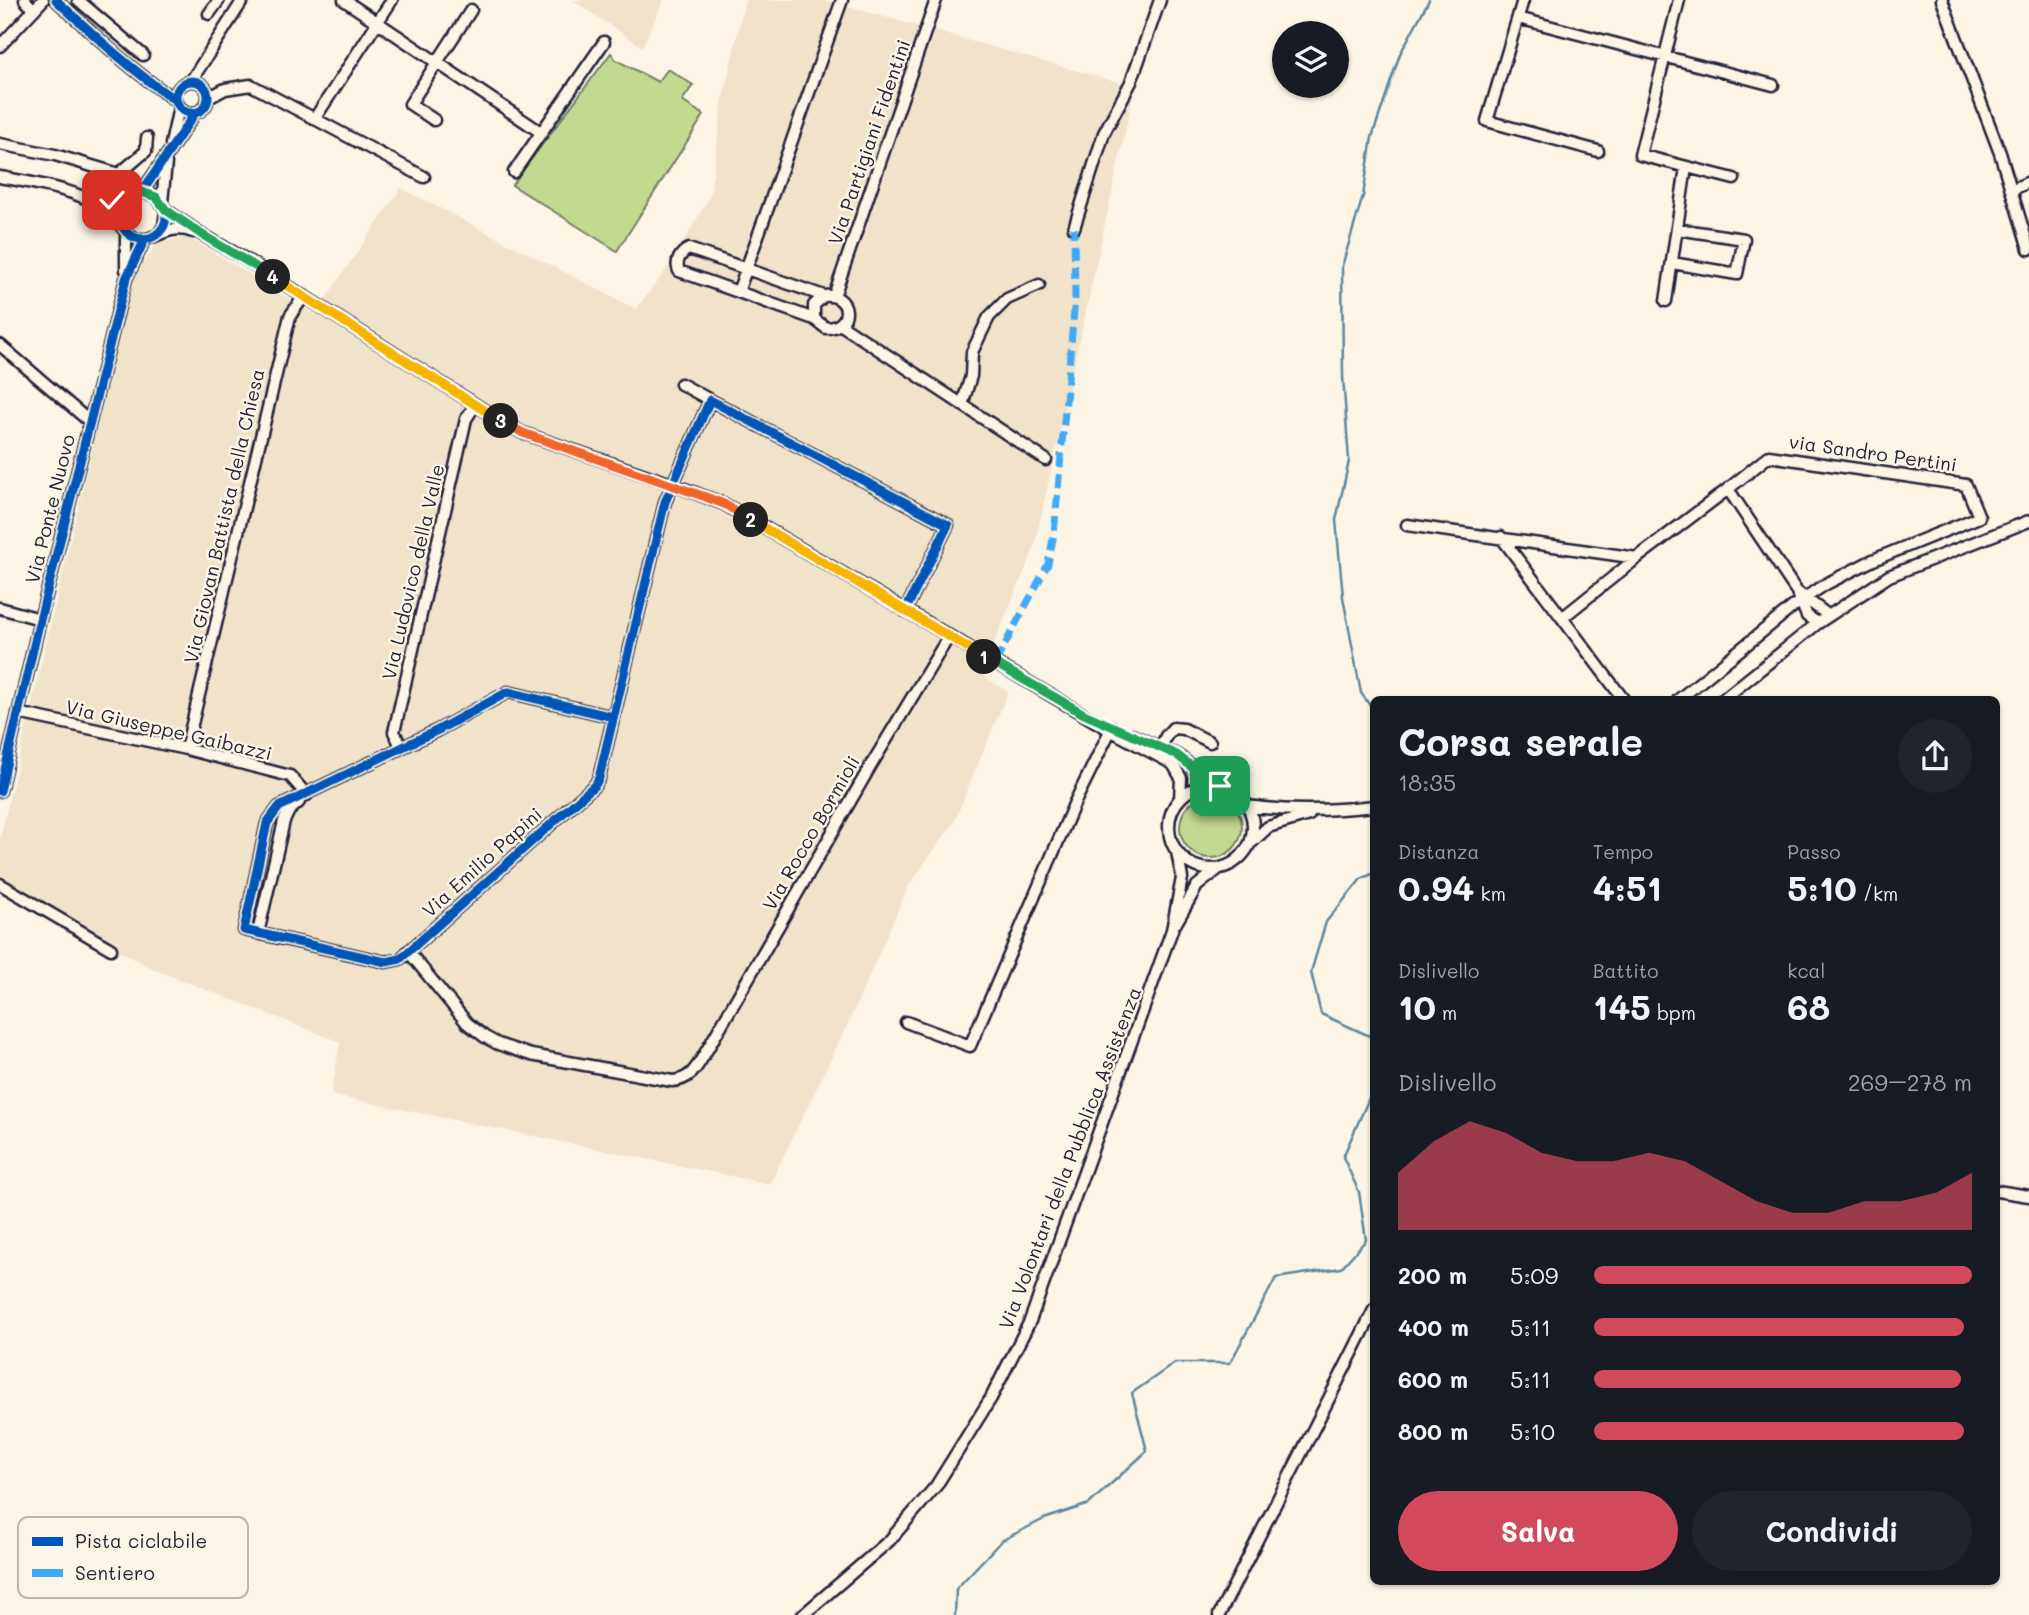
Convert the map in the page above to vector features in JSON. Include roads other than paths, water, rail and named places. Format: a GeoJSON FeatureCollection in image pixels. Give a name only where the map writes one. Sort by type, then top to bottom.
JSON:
{"type":"FeatureCollection","features":[{"type":"Feature","properties":{"kind":"street"},"geometry":{"type":"LineString","coordinates":[[25,0],[34,10]]}},
{"type":"Feature","properties":{"kind":"street"},"geometry":{"type":"LineString","coordinates":[[0,46],[43,0]]}},
{"type":"Feature","properties":{"kind":"street"},"geometry":{"type":"LineString","coordinates":[[56,0],[150,83],[186,112],[195,113]]}},
{"type":"Feature","properties":{"kind":"street"},"geometry":{"type":"LineString","coordinates":[[78,0],[143,55]]}},
{"type":"Feature","properties":{"kind":"street"},"geometry":{"type":"LineString","coordinates":[[209,15],[219,0]]}},
{"type":"Feature","properties":{"kind":"street"},"geometry":{"type":"LineString","coordinates":[[160,232],[164,226],[167,157],[177,104],[176,91],[205,60],[243,0]]}},
{"type":"Feature","properties":{"kind":"street"},"geometry":{"type":"LineString","coordinates":[[344,0],[542,133]]}},
{"type":"Feature","properties":{"kind":"street"},"geometry":{"type":"LineString","coordinates":[[315,118],[391,0]]}},
{"type":"Feature","properties":{"kind":"street"},"geometry":{"type":"LineString","coordinates":[[738,292],[842,0]]}},
{"type":"Feature","properties":{"kind":"street","name":"Via Partigiani Fidentini"},"geometry":{"type":"LineString","coordinates":[[829,296],[936,0]]}},
{"type":"Feature","properties":{"kind":"street"},"geometry":{"type":"LineString","coordinates":[[1074,228],[1104,133],[1131,82],[1160,0]]}},
{"type":"Feature","properties":{"kind":"street"},"geometry":{"type":"LineString","coordinates":[[1522,0],[1487,121],[1598,151]]}},
{"type":"Feature","properties":{"kind":"street"},"geometry":{"type":"LineString","coordinates":[[1679,0],[1640,155],[1734,179]]}},
{"type":"Feature","properties":{"kind":"street"},"geometry":{"type":"LineString","coordinates":[[1942,0],[1980,99],[2029,249]]}},
{"type":"Feature","properties":{"kind":"street"},"geometry":{"type":"LineString","coordinates":[[434,120],[410,104],[471,10]]}},
{"type":"Feature","properties":{"kind":"street"},"geometry":{"type":"LineString","coordinates":[[1518,18],[1773,85]]}},
{"type":"Feature","properties":{"kind":"street"},"geometry":{"type":"LineString","coordinates":[[514,172],[604,42]]}},
{"type":"Feature","properties":{"kind":"street"},"geometry":{"type":"LineString","coordinates":[[205,60],[204,86],[208,98]]}},
{"type":"Feature","properties":{"kind":"street"},"geometry":{"type":"LineString","coordinates":[[150,83],[166,86],[186,83],[225,89],[251,85],[425,177]]}},
{"type":"Feature","properties":{"kind":"street"},"geometry":{"type":"LineString","coordinates":[[0,177],[83,197],[125,200],[142,192],[195,113],[203,108],[208,98],[225,89]]}},
{"type":"Feature","properties":{"kind":"street"},"geometry":{"type":"LineString","coordinates":[[0,144],[55,155],[119,174],[146,151],[147,138]]}},
{"type":"Feature","properties":{"kind":"street"},"geometry":{"type":"LineString","coordinates":[[1666,301],[1686,167]]}},
{"type":"Feature","properties":{"kind":"street"},"geometry":{"type":"LineString","coordinates":[[2011,190],[2029,182]]}},
{"type":"Feature","properties":{"kind":"street"},"geometry":{"type":"LineString","coordinates":[[142,192],[156,197],[201,234],[523,433],[724,504],[1084,714],[1159,752],[1179,772],[1182,788],[1180,799],[1169,819],[1169,831],[1177,852],[1197,867],[1222,867],[1239,858],[1268,827],[1323,811]]}},
{"type":"Feature","properties":{"kind":"street"},"geometry":{"type":"LineString","coordinates":[[83,197],[114,215],[124,229],[138,239],[182,228],[201,234]]}},
{"type":"Feature","properties":{"kind":"street","name":"Via Ponte Nuovo"},"geometry":{"type":"LineString","coordinates":[[125,200],[120,212],[124,229],[126,279]]}},
{"type":"Feature","properties":{"kind":"street"},"geometry":{"type":"LineString","coordinates":[[1672,263],[1737,274],[1744,239],[1677,229]]}},
{"type":"Feature","properties":{"kind":"street","name":"Via Ponte Nuovo"},"geometry":{"type":"LineString","coordinates":[[0,791],[40,619],[126,279],[145,239]]}},
{"type":"Feature","properties":{"kind":"street"},"geometry":{"type":"LineString","coordinates":[[689,249],[747,269],[829,296],[845,306],[845,316],[840,324],[826,328],[814,319],[679,271],[677,264],[679,257],[689,249]]}},
{"type":"Feature","properties":{"kind":"street"},"geometry":{"type":"LineString","coordinates":[[962,405],[971,376],[972,352],[989,317],[1007,299],[1039,285]]}},
{"type":"Feature","properties":{"kind":"street","name":"Via Giovan Battista della Chiesa"},"geometry":{"type":"LineString","coordinates":[[186,749],[290,316],[304,296]]}},
{"type":"Feature","properties":{"kind":"street"},"geometry":{"type":"LineString","coordinates":[[814,319],[814,305],[829,296]]}},
{"type":"Feature","properties":{"kind":"street"},"geometry":{"type":"LineString","coordinates":[[840,324],[1046,460]]}},
{"type":"Feature","properties":{"kind":"street"},"geometry":{"type":"LineString","coordinates":[[0,345],[90,422]]}},
{"type":"Feature","properties":{"kind":"street"},"geometry":{"type":"LineString","coordinates":[[681,384],[948,524],[905,611]]}},
{"type":"Feature","properties":{"kind":"street","name":"Via Emilio Papini"},"geometry":{"type":"LineString","coordinates":[[307,795],[279,807],[267,823],[243,930],[386,962],[400,959],[595,785],[672,484],[710,400]]}},
{"type":"Feature","properties":{"kind":"street","name":"Via Ludovico della Valle"},"geometry":{"type":"LineString","coordinates":[[402,748],[394,732],[466,419],[475,405]]}},
{"type":"Feature","properties":{"kind":"street","name":"via Sandro Pertini"},"geometry":{"type":"LineString","coordinates":[[1562,618],[1769,456],[1966,485],[1979,517],[1873,560],[1801,597],[1683,696]]}},
{"type":"Feature","properties":{"kind":"street"},"geometry":{"type":"LineString","coordinates":[[1728,489],[1801,597],[1829,615]]}},
{"type":"Feature","properties":{"kind":"street"},"geometry":{"type":"LineString","coordinates":[[1727,696],[1818,623],[1889,576],[2029,521]]}},
{"type":"Feature","properties":{"kind":"street"},"geometry":{"type":"LineString","coordinates":[[1407,525],[1637,558]]}},
{"type":"Feature","properties":{"kind":"street"},"geometry":{"type":"LineString","coordinates":[[1501,537],[1621,696]]}},
{"type":"Feature","properties":{"kind":"street"},"geometry":{"type":"LineString","coordinates":[[1775,657],[1779,647],[1802,627],[1804,613],[1801,597]]}},
{"type":"Feature","properties":{"kind":"street"},"geometry":{"type":"LineString","coordinates":[[0,608],[40,619]]}},
{"type":"Feature","properties":{"kind":"street"},"geometry":{"type":"LineString","coordinates":[[1804,613],[1818,623]]}},
{"type":"Feature","properties":{"kind":"street","name":"Via Rocco Bormioli"},"geometry":{"type":"LineString","coordinates":[[408,951],[467,1023],[485,1037],[514,1050],[680,1081],[693,1073],[707,1050],[949,636]]}},
{"type":"Feature","properties":{"kind":"street"},"geometry":{"type":"LineString","coordinates":[[258,933],[284,821],[289,811],[307,795],[512,691],[613,717]]}},
{"type":"Feature","properties":{"kind":"street","name":"Via Giuseppe Gaibazzi"},"geometry":{"type":"LineString","coordinates":[[18,713],[186,749],[290,776],[307,795]]}},
{"type":"Feature","properties":{"kind":"street"},"geometry":{"type":"LineString","coordinates":[[906,1022],[970,1046],[1075,802],[1112,728]]}},
{"type":"Feature","properties":{"kind":"street"},"geometry":{"type":"LineString","coordinates":[[1159,752],[1170,731],[1177,728],[1210,742]]}},
{"type":"Feature","properties":{"kind":"street"},"geometry":{"type":"LineString","coordinates":[[1159,752],[1177,755],[1207,779],[1231,790],[1247,806],[1252,827],[1248,847]]}},
{"type":"Feature","properties":{"kind":"street"},"geometry":{"type":"LineString","coordinates":[[1180,799],[1198,787],[1220,786]]}},
{"type":"Feature","properties":{"kind":"street"},"geometry":{"type":"LineString","coordinates":[[1247,806],[1276,811],[1323,811],[1370,806]]}},
{"type":"Feature","properties":{"kind":"street","name":"Via Volontari della Pubblica Assistenza"},"geometry":{"type":"LineString","coordinates":[[803,1615],[890,1540],[936,1486],[991,1398],[1030,1321],[1172,930],[1182,878],[1177,852]]}},
{"type":"Feature","properties":{"kind":"street","name":"Via Volontari della Pubblica Assistenza"},"geometry":{"type":"LineString","coordinates":[[1172,930],[1197,886],[1222,867]]}},
{"type":"Feature","properties":{"kind":"street"},"geometry":{"type":"LineString","coordinates":[[0,884],[111,949]]}},
{"type":"Feature","properties":{"kind":"street"},"geometry":{"type":"LineString","coordinates":[[2000,1191],[2029,1196]]}},
{"type":"Feature","properties":{"kind":"street"},"geometry":{"type":"LineString","coordinates":[[1219,1615],[1370,1318]]}},
{"type":"Feature","properties":{"kind":"waterway"},"geometry":{"type":"LineString","coordinates":[[1370,705],[1361,693],[1343,597],[1336,520],[1349,461],[1343,376],[1342,266],[1363,196],[1372,137],[1400,54],[1429,0]]}},
{"type":"Feature","properties":{"kind":"waterway"},"geometry":{"type":"LineString","coordinates":[[1370,875],[1361,879],[1326,922],[1311,972],[1321,1014],[1370,1036]]}},
{"type":"Feature","properties":{"kind":"waterway"},"geometry":{"type":"LineString","coordinates":[[955,1615],[956,1589],[1001,1541],[1044,1519],[1089,1504],[1147,1451],[1132,1393],[1175,1363],[1230,1363],[1276,1278],[1341,1268],[1366,1240],[1359,1192],[1343,1157],[1370,1096]]}}]}
